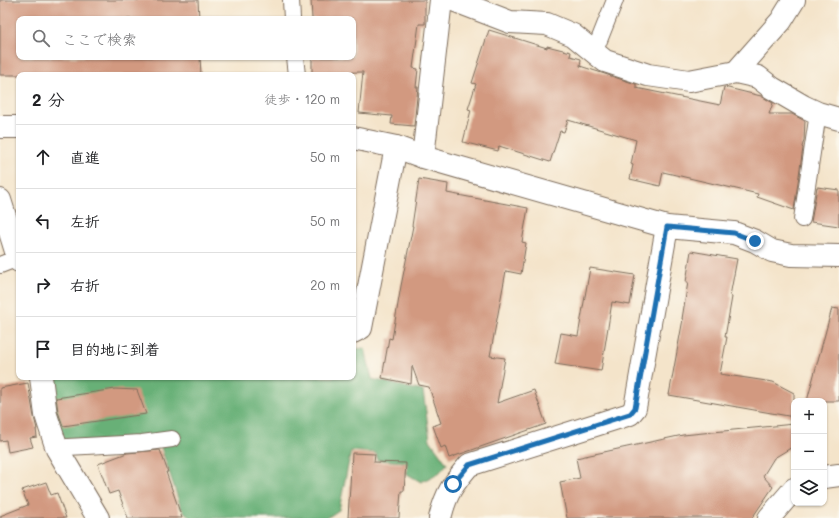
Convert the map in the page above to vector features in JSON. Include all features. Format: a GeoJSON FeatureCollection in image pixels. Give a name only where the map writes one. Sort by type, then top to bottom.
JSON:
{"type":"FeatureCollection","features":[{"type":"Feature","properties":{"kind":"street"},"geometry":{"type":"LineString","coordinates":[[422,157],[440,0]]}},
{"type":"Feature","properties":{"kind":"street"},"geometry":{"type":"LineString","coordinates":[[453,0],[510,22],[546,24],[573,35],[604,61],[648,75],[689,81],[736,72],[758,77],[772,88],[803,106],[818,113],[839,119]]}},
{"type":"Feature","properties":{"kind":"street"},"geometry":{"type":"LineString","coordinates":[[736,72],[782,20],[794,0]]}},
{"type":"Feature","properties":{"kind":"street"},"geometry":{"type":"LineString","coordinates":[[0,127],[16,127]]}},
{"type":"Feature","properties":{"kind":"street"},"geometry":{"type":"LineString","coordinates":[[356,139],[396,147],[422,157],[667,227],[734,233],[755,241],[772,251],[791,256],[839,256]]}},
{"type":"Feature","properties":{"kind":"street"},"geometry":{"type":"LineString","coordinates":[[356,330],[361,328],[396,147]]}},
{"type":"Feature","properties":{"kind":"street"},"geometry":{"type":"LineString","coordinates":[[0,200],[12,261]]}},
{"type":"Feature","properties":{"kind":"street"},"geometry":{"type":"LineString","coordinates":[[440,518],[443,505],[453,484],[469,465],[630,414],[635,408],[667,227]]}},
{"type":"Feature","properties":{"kind":"street"},"geometry":{"type":"LineString","coordinates":[[40,380],[46,415],[57,450],[98,518]]}},
{"type":"Feature","properties":{"kind":"street"},"geometry":{"type":"LineString","coordinates":[[827,477],[839,475]]}},
{"type":"Feature","properties":{"kind":"street"},"geometry":{"type":"LineString","coordinates":[[769,518],[791,492]]}},
{"type":"Feature","properties":{"kind":"lane"},"geometry":{"type":"LineString","coordinates":[[291,0],[292,16]]}},
{"type":"Feature","properties":{"kind":"lane"},"geometry":{"type":"LineString","coordinates":[[594,53],[615,0]]}},
{"type":"Feature","properties":{"kind":"lane"},"geometry":{"type":"LineString","coordinates":[[295,60],[297,72]]}},
{"type":"Feature","properties":{"kind":"lane"},"geometry":{"type":"LineString","coordinates":[[802,219],[818,113]]}},
{"type":"Feature","properties":{"kind":"lane"},"geometry":{"type":"LineString","coordinates":[[57,450],[67,447],[142,443],[172,439]]}},
{"type":"Feature","properties":{"kind":"green space"},"geometry":{"type":"Polygon","coordinates":[[[365,348],[372,379],[423,391],[430,440],[447,464],[439,473],[421,482],[407,474],[407,462],[377,460],[376,453],[351,451],[339,510],[327,518],[190,518],[181,508],[158,438],[64,443],[48,380],[356,380],[356,349],[365,348]]]}},
{"type":"Feature","properties":{"kind":"building"},"geometry":{"type":"Polygon","coordinates":[[[0,0],[198,0],[199,16],[16,16],[16,60],[200,60],[201,72],[16,72],[16,75],[0,75],[0,0]]]}},
{"type":"Feature","properties":{"kind":"building"},"geometry":{"type":"Polygon","coordinates":[[[311,0],[425,0],[425,24],[419,24],[413,68],[418,69],[416,87],[418,87],[414,126],[391,124],[392,116],[359,113],[363,72],[312,72],[312,60],[356,60],[356,16],[312,16],[311,0]]]}},
{"type":"Feature","properties":{"kind":"building"},"geometry":{"type":"Polygon","coordinates":[[[489,30],[547,48],[547,46],[571,52],[570,56],[581,59],[580,66],[636,84],[636,88],[720,105],[724,87],[761,96],[773,103],[769,114],[792,114],[805,121],[804,140],[794,210],[757,197],[758,194],[663,172],[660,186],[630,179],[633,165],[631,164],[636,140],[568,120],[564,132],[560,131],[550,162],[499,146],[498,151],[463,142],[471,110],[468,109],[476,84],[472,83],[489,30]]]}},
{"type":"Feature","properties":{"kind":"building"},"geometry":{"type":"Polygon","coordinates":[[[419,179],[448,184],[447,193],[528,208],[522,242],[526,243],[521,274],[506,271],[490,356],[505,358],[497,403],[534,390],[546,424],[449,458],[445,446],[441,448],[433,426],[441,423],[429,387],[419,385],[412,366],[411,384],[382,378],[389,338],[392,339],[413,226],[419,179]]]}},
{"type":"Feature","properties":{"kind":"building"},"geometry":{"type":"Polygon","coordinates":[[[817,187],[839,190],[839,226],[811,222],[817,187]]]}},
{"type":"Feature","properties":{"kind":"building"},"geometry":{"type":"Polygon","coordinates":[[[691,251],[737,259],[730,296],[732,297],[725,337],[727,337],[720,374],[773,382],[794,393],[794,398],[791,398],[791,416],[669,395],[683,319],[688,282],[686,282],[691,251]]]}},
{"type":"Feature","properties":{"kind":"building"},"geometry":{"type":"Polygon","coordinates":[[[590,268],[635,275],[630,305],[612,302],[601,371],[555,364],[561,333],[578,336],[590,268]]]}},
{"type":"Feature","properties":{"kind":"building"},"geometry":{"type":"Polygon","coordinates":[[[832,308],[839,309],[839,401],[827,401],[827,398],[808,398],[832,308]]]}},
{"type":"Feature","properties":{"kind":"building"},"geometry":{"type":"Polygon","coordinates":[[[28,383],[37,429],[37,437],[30,438],[33,447],[8,452],[6,440],[0,441],[0,388],[28,383]]]}},
{"type":"Feature","properties":{"kind":"building"},"geometry":{"type":"Polygon","coordinates":[[[115,389],[137,390],[146,414],[63,426],[58,412],[56,398],[115,389]]]}},
{"type":"Feature","properties":{"kind":"building"},"geometry":{"type":"Polygon","coordinates":[[[791,424],[791,448],[774,458],[763,476],[773,487],[752,518],[567,518],[560,482],[580,478],[576,458],[683,435],[791,424]]]}},
{"type":"Feature","properties":{"kind":"building"},"geometry":{"type":"Polygon","coordinates":[[[160,450],[182,518],[128,518],[118,491],[109,494],[98,464],[127,453],[160,450]]]}},
{"type":"Feature","properties":{"kind":"building"},"geometry":{"type":"Polygon","coordinates":[[[352,453],[375,454],[374,462],[406,463],[404,491],[401,491],[399,518],[348,518],[352,453]]]}},
{"type":"Feature","properties":{"kind":"building"},"geometry":{"type":"Polygon","coordinates":[[[46,482],[51,495],[57,493],[66,518],[0,518],[0,516],[28,505],[22,490],[46,482]]]}},
{"type":"Feature","properties":{"kind":"route"},"geometry":{"type":"LineString","coordinates":[[453,484],[469,465],[630,414],[635,408],[667,227],[734,233],[755,241]]}}]}
